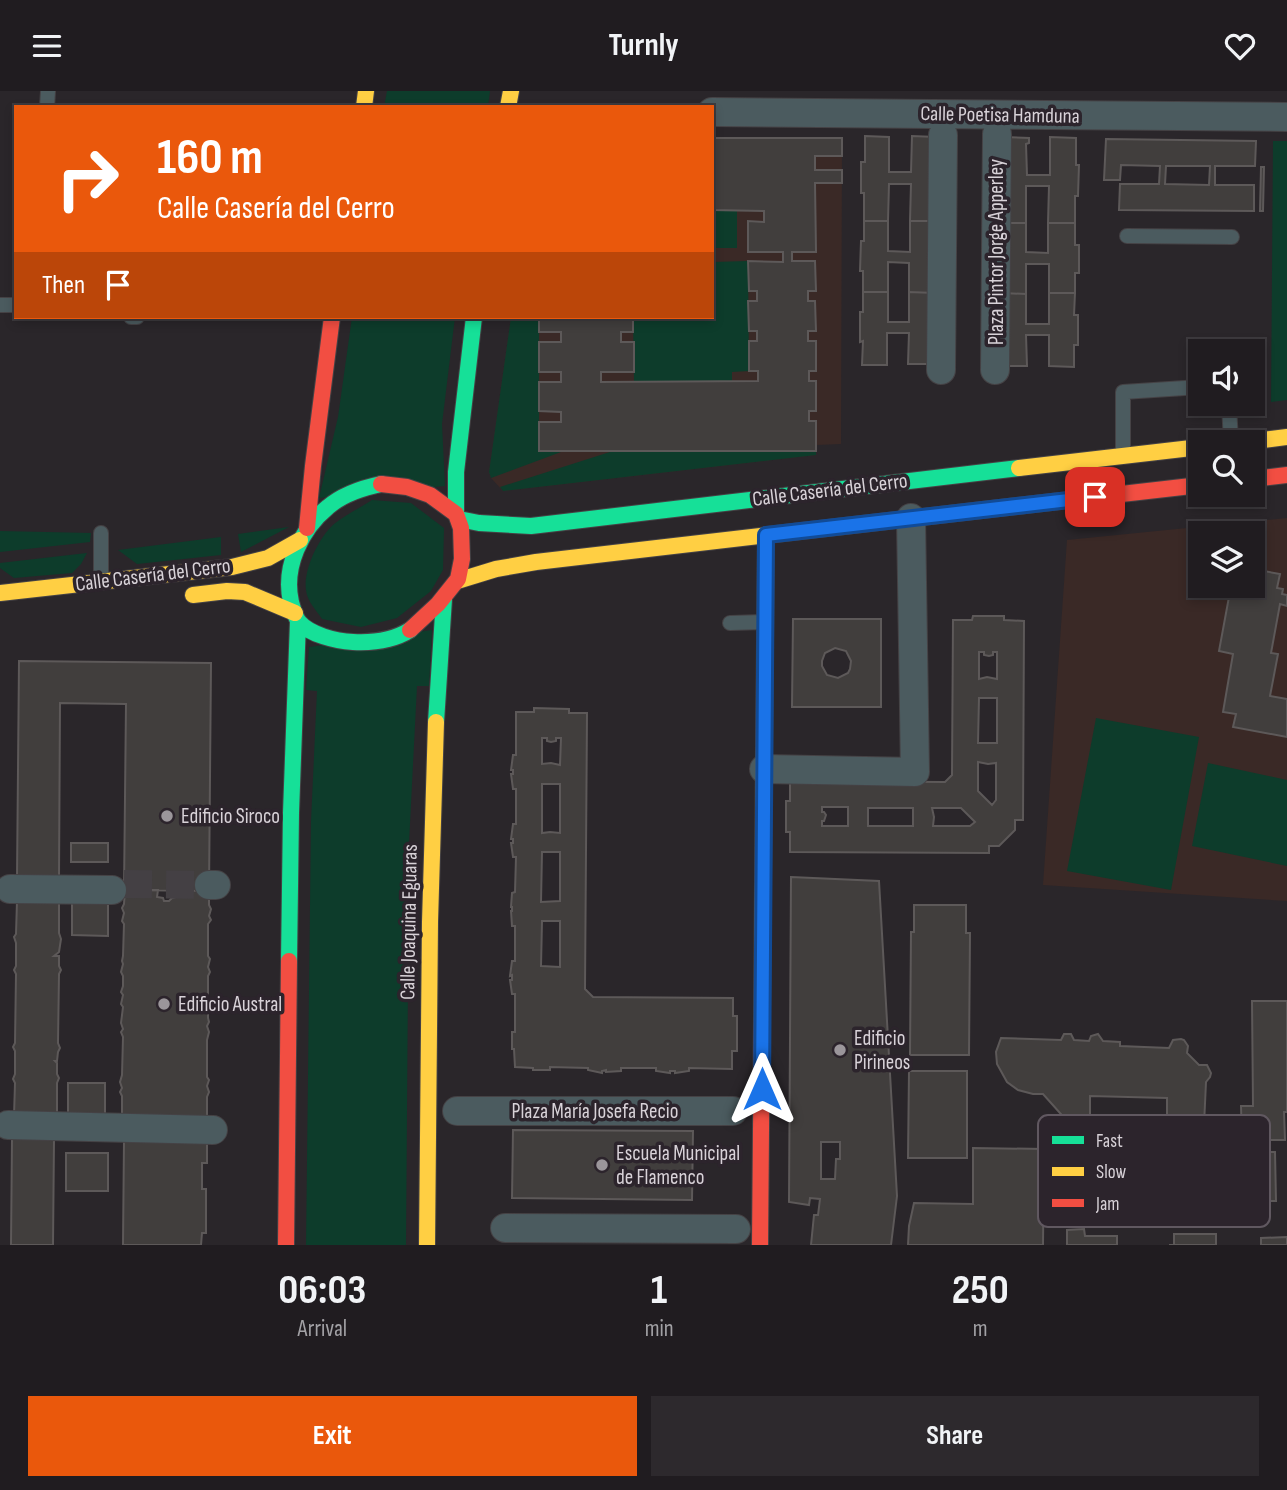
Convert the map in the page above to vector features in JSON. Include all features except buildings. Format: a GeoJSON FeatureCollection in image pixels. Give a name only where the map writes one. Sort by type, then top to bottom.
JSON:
{"type":"FeatureCollection","features":[{"type":"Feature","properties":{"kind":"main road"},"geometry":{"type":"LineString","coordinates":[[286,1245],[291,813],[297,617],[288,593],[290,569],[304,534],[332,319]]}},
{"type":"Feature","properties":{"kind":"main road"},"geometry":{"type":"LineString","coordinates":[[297,617],[325,637],[349,643],[370,642],[401,635],[444,599],[457,581],[462,561],[463,539],[458,517],[456,472],[474,319]]}},
{"type":"Feature","properties":{"kind":"main road"},"geometry":{"type":"LineString","coordinates":[[1265,440],[1287,437]]}},
{"type":"Feature","properties":{"kind":"main road","name":"Calle Casería del Cerro"},"geometry":{"type":"LineString","coordinates":[[458,517],[479,523],[531,526],[1188,448]]}},
{"type":"Feature","properties":{"kind":"main road"},"geometry":{"type":"LineString","coordinates":[[1265,478],[1287,475]]}},
{"type":"Feature","properties":{"kind":"main road"},"geometry":{"type":"LineString","coordinates":[[304,534],[324,509],[366,486],[381,484],[419,489],[458,517]]}},
{"type":"Feature","properties":{"kind":"main road","name":"Calle Casería del Cerro"},"geometry":{"type":"LineString","coordinates":[[457,581],[496,569],[536,562],[1188,486]]}},
{"type":"Feature","properties":{"kind":"main road","name":"Calle Casería del Cerro"},"geometry":{"type":"LineString","coordinates":[[0,593],[232,567],[268,558],[304,534]]}},
{"type":"Feature","properties":{"kind":"main road"},"geometry":{"type":"LineString","coordinates":[[761,1245],[766,535]]}},
{"type":"Feature","properties":{"kind":"main road","name":"Calle Casería del Cerro"},"geometry":{"type":"LineString","coordinates":[[179,597],[234,590],[251,594],[297,617]]}},
{"type":"Feature","properties":{"kind":"main road","name":"Calle Joaquina Eguaras"},"geometry":{"type":"LineString","coordinates":[[427,1245],[430,837],[444,599]]}},
{"type":"Feature","properties":{"kind":"street","name":"Calle Poetisa Hamduna"},"geometry":{"type":"LineString","coordinates":[[714,112],[1287,117]]}},
{"type":"Feature","properties":{"kind":"street","name":"Plaza Pintor Jorge Apperley"},"geometry":{"type":"LineString","coordinates":[[995,370],[997,134]]}},
{"type":"Feature","properties":{"kind":"street"},"geometry":{"type":"LineString","coordinates":[[941,370],[943,135]]}},
{"type":"Feature","properties":{"kind":"street","name":"Calle Casería del Cerro"},"geometry":{"type":"LineString","coordinates":[[764,769],[915,772],[911,518]]}},
{"type":"Feature","properties":{"kind":"street"},"geometry":{"type":"LineString","coordinates":[[10,888],[120,890]]}},
{"type":"Feature","properties":{"kind":"street","name":"Plaza María Josefa Recio"},"geometry":{"type":"LineString","coordinates":[[457,1111],[733,1111]]}},
{"type":"Feature","properties":{"kind":"street"},"geometry":{"type":"LineString","coordinates":[[8,1125],[214,1130]]}},
{"type":"Feature","properties":{"kind":"street"},"geometry":{"type":"LineString","coordinates":[[505,1228],[736,1229]]}},
{"type":"Feature","properties":{"kind":"lane"},"geometry":{"type":"LineString","coordinates":[[1127,236],[1232,237]]}},
{"type":"Feature","properties":{"kind":"lane"},"geometry":{"type":"LineString","coordinates":[[1123,455],[1123,392],[1188,388]]}},
{"type":"Feature","properties":{"kind":"lane"},"geometry":{"type":"LineString","coordinates":[[101,533],[101,582]]}},
{"type":"Feature","properties":{"kind":"lane"},"geometry":{"type":"LineString","coordinates":[[730,623],[765,621]]}},
{"type":"Feature","properties":{"kind":"shaded area"},"geometry":{"type":"Polygon","coordinates":[[[714,138],[842,138],[841,444],[816,445],[816,455],[503,491],[489,472],[511,319],[714,319],[714,138]]]}},
{"type":"Feature","properties":{"kind":"shaded area"},"geometry":{"type":"Polygon","coordinates":[[[1287,518],[1287,901],[1043,885],[1067,540],[1188,528],[1188,598],[1265,598],[1265,521],[1257,521],[1287,518]]]}},
{"type":"Feature","properties":{"kind":"green space"},"geometry":{"type":"Polygon","coordinates":[[[387,91],[490,91],[488,105],[384,105],[387,91]]]}},
{"type":"Feature","properties":{"kind":"green space"},"geometry":{"type":"Polygon","coordinates":[[[1273,141],[1287,141],[1287,400],[1271,402],[1273,141]]]}},
{"type":"Feature","properties":{"kind":"green space"},"geometry":{"type":"Polygon","coordinates":[[[714,211],[737,211],[737,248],[714,248],[714,211]]]}},
{"type":"Feature","properties":{"kind":"green space"},"geometry":{"type":"Polygon","coordinates":[[[748,261],[749,371],[732,372],[732,382],[634,382],[633,319],[714,319],[714,262],[748,261]]]}},
{"type":"Feature","properties":{"kind":"green space"},"geometry":{"type":"Polygon","coordinates":[[[352,319],[455,319],[442,424],[445,486],[319,498],[338,417],[352,319]]]}},
{"type":"Feature","properties":{"kind":"green space"},"geometry":{"type":"Polygon","coordinates":[[[511,319],[539,319],[539,451],[561,452],[491,478],[489,472],[511,319]]]}},
{"type":"Feature","properties":{"kind":"green space"},"geometry":{"type":"Polygon","coordinates":[[[613,451],[816,451],[816,455],[503,491],[500,487],[613,451]]]}},
{"type":"Feature","properties":{"kind":"green space"},"geometry":{"type":"Polygon","coordinates":[[[372,500],[411,503],[444,528],[443,570],[431,591],[397,618],[361,627],[322,619],[310,602],[306,590],[307,573],[313,554],[334,524],[372,500]]]}},
{"type":"Feature","properties":{"kind":"green space"},"geometry":{"type":"Polygon","coordinates":[[[289,527],[241,552],[238,534],[289,527]]]}},
{"type":"Feature","properties":{"kind":"green space"},"geometry":{"type":"Polygon","coordinates":[[[0,531],[91,533],[90,542],[0,552],[0,531]]]}},
{"type":"Feature","properties":{"kind":"green space"},"geometry":{"type":"Polygon","coordinates":[[[221,537],[221,555],[137,564],[118,550],[221,537]]]}},
{"type":"Feature","properties":{"kind":"green space"},"geometry":{"type":"Polygon","coordinates":[[[87,553],[72,573],[14,578],[0,568],[0,563],[87,553]]]}},
{"type":"Feature","properties":{"kind":"green space"},"geometry":{"type":"Polygon","coordinates":[[[432,630],[429,686],[417,686],[409,843],[406,1245],[306,1245],[311,821],[317,691],[306,690],[309,647],[432,630]]]}},
{"type":"Feature","properties":{"kind":"green space"},"geometry":{"type":"Polygon","coordinates":[[[1096,718],[1199,737],[1171,890],[1067,871],[1096,718]]]}},
{"type":"Feature","properties":{"kind":"green space"},"geometry":{"type":"Polygon","coordinates":[[[1208,763],[1287,780],[1287,866],[1192,846],[1208,763]]]}},
{"type":"Feature","properties":{"kind":"tunnel"},"geometry":{"type":"LineString","coordinates":[[124,884],[209,885]]}},
{"type":"Feature","properties":{"kind":"traffic: fast"},"geometry":{"type":"LineString","coordinates":[[456,514],[456,472],[474,319]]}},
{"type":"Feature","properties":{"kind":"traffic: fast"},"geometry":{"type":"LineString","coordinates":[[459,519],[531,526],[1019,468]]}},
{"type":"Feature","properties":{"kind":"traffic: fast"},"geometry":{"type":"LineString","coordinates":[[381,484],[340,498],[310,526],[302,537],[292,562],[289,589],[291,602],[296,618],[304,627],[331,639],[375,641],[410,630]]}},
{"type":"Feature","properties":{"kind":"traffic: fast"},"geometry":{"type":"LineString","coordinates":[[764,746],[766,535]]}},
{"type":"Feature","properties":{"kind":"traffic: fast"},"geometry":{"type":"LineString","coordinates":[[436,722],[444,599]]}},
{"type":"Feature","properties":{"kind":"traffic: fast"},"geometry":{"type":"LineString","coordinates":[[289,961],[298,621]]}},
{"type":"Feature","properties":{"kind":"traffic: slow"},"geometry":{"type":"LineString","coordinates":[[364,105],[366,91]]}},
{"type":"Feature","properties":{"kind":"traffic: slow"},"geometry":{"type":"LineString","coordinates":[[508,105],[511,91]]}},
{"type":"Feature","properties":{"kind":"traffic: slow"},"geometry":{"type":"LineString","coordinates":[[1265,440],[1287,437]]}},
{"type":"Feature","properties":{"kind":"traffic: slow"},"geometry":{"type":"LineString","coordinates":[[1019,468],[1188,448]]}},
{"type":"Feature","properties":{"kind":"traffic: slow"},"geometry":{"type":"LineString","coordinates":[[457,581],[496,569],[536,562],[991,509]]}},
{"type":"Feature","properties":{"kind":"traffic: slow"},"geometry":{"type":"LineString","coordinates":[[0,593],[232,567],[268,558],[300,540]]}},
{"type":"Feature","properties":{"kind":"traffic: slow"},"geometry":{"type":"LineString","coordinates":[[193,595],[245,592],[295,613]]}},
{"type":"Feature","properties":{"kind":"traffic: slow"},"geometry":{"type":"LineString","coordinates":[[427,1245],[430,922],[436,722]]}},
{"type":"Feature","properties":{"kind":"traffic: slow"},"geometry":{"type":"LineString","coordinates":[[762,1016],[764,746]]}},
{"type":"Feature","properties":{"kind":"traffic: jam"},"geometry":{"type":"LineString","coordinates":[[307,528],[332,319]]}},
{"type":"Feature","properties":{"kind":"traffic: jam"},"geometry":{"type":"LineString","coordinates":[[1265,478],[1287,475]]}},
{"type":"Feature","properties":{"kind":"traffic: jam"},"geometry":{"type":"LineString","coordinates":[[381,484],[407,487],[430,495],[456,514],[461,528],[462,559],[458,579],[438,604],[410,630]]}},
{"type":"Feature","properties":{"kind":"traffic: jam"},"geometry":{"type":"LineString","coordinates":[[991,509],[1188,486]]}},
{"type":"Feature","properties":{"kind":"traffic: jam"},"geometry":{"type":"LineString","coordinates":[[286,1245],[289,961]]}},
{"type":"Feature","properties":{"kind":"traffic: jam"},"geometry":{"type":"LineString","coordinates":[[760,1245],[762,1016]]}},
{"type":"Feature","properties":{"kind":"place","name":"Edificio Siroco"},"geometry":{"type":"Point","coordinates":[167,816]}},
{"type":"Feature","properties":{"kind":"place","name":"Edificio Austral"},"geometry":{"type":"Point","coordinates":[164,1004]}},
{"type":"Feature","properties":{"kind":"place","name":"Edificio Pirineos"},"geometry":{"type":"Point","coordinates":[840,1050]}},
{"type":"Feature","properties":{"kind":"place","name":"Escuela Municipal de Flamenco"},"geometry":{"type":"Point","coordinates":[602,1165]}},
{"type":"Feature","properties":{"kind":"route"},"geometry":{"type":"LineString","coordinates":[[762,1089],[766,535],[1095,497]]}}]}
